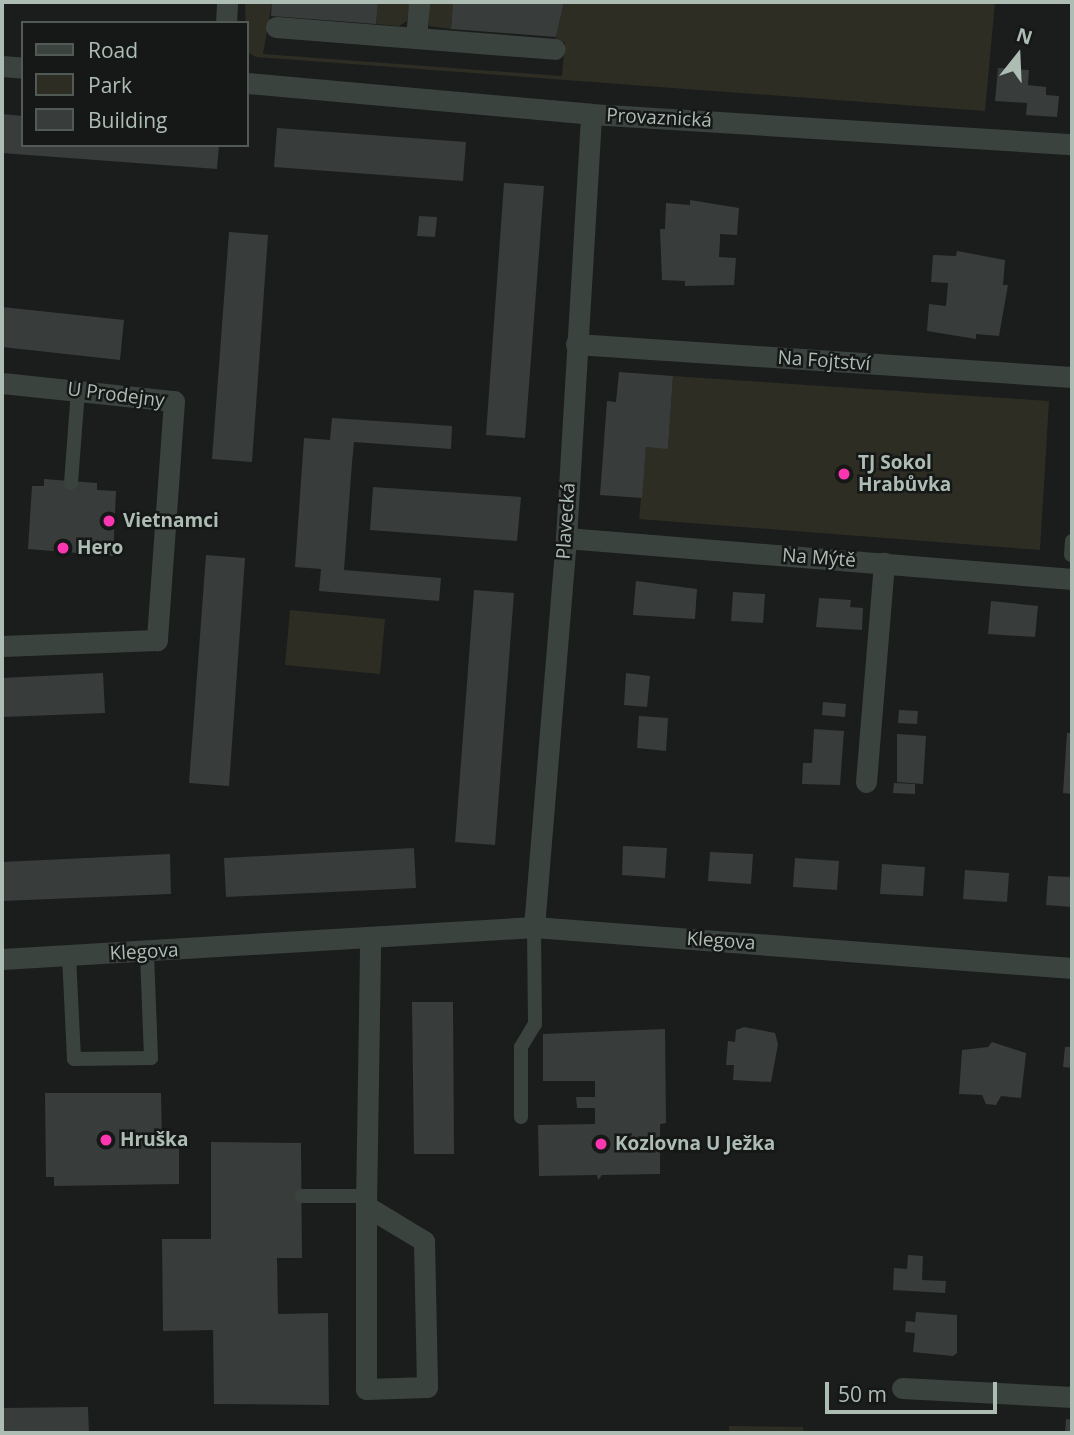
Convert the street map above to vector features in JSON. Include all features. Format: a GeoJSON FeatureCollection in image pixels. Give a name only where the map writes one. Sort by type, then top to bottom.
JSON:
{"type":"FeatureCollection","features":[{"type":"Feature","properties":{"kind":"street"},"geometry":{"type":"LineString","coordinates":[[226,21],[227,2]]}},
{"type":"Feature","properties":{"kind":"street"},"geometry":{"type":"LineString","coordinates":[[416,38],[419,2]]}},
{"type":"Feature","properties":{"kind":"street"},"geometry":{"type":"LineString","coordinates":[[276,27],[555,48]]}},
{"type":"Feature","properties":{"kind":"street"},"geometry":{"type":"LineString","coordinates":[[2,66],[21,68]]}},
{"type":"Feature","properties":{"kind":"street","name":"Provaznická"},"geometry":{"type":"LineString","coordinates":[[248,83],[591,114],[1072,144]]}},
{"type":"Feature","properties":{"kind":"street","name":"Plavecká"},"geometry":{"type":"LineString","coordinates":[[534,927],[566,538],[591,114]]}},
{"type":"Feature","properties":{"kind":"street","name":"Na Fojtství"},"geometry":{"type":"LineString","coordinates":[[576,344],[1072,377]]}},
{"type":"Feature","properties":{"kind":"street","name":"U Prodejny"},"geometry":{"type":"LineString","coordinates":[[2,383],[174,401],[157,640],[2,646]]}},
{"type":"Feature","properties":{"kind":"street","name":"Na Mýtě"},"geometry":{"type":"LineString","coordinates":[[566,538],[1072,579]]}},
{"type":"Feature","properties":{"kind":"street"},"geometry":{"type":"LineString","coordinates":[[866,782],[884,563]]}},
{"type":"Feature","properties":{"kind":"street","name":"Klegova"},"geometry":{"type":"LineString","coordinates":[[2,958],[147,952],[534,927],[1072,968]]}},
{"type":"Feature","properties":{"kind":"street"},"geometry":{"type":"LineString","coordinates":[[366,1201],[424,1241],[427,1387],[366,1389],[366,1201],[370,939]]}},
{"type":"Feature","properties":{"kind":"street"},"geometry":{"type":"LineString","coordinates":[[902,1388],[1072,1397]]}},
{"type":"Feature","properties":{"kind":"lane"},"geometry":{"type":"LineString","coordinates":[[71,483],[78,390]]}},
{"type":"Feature","properties":{"kind":"lane"},"geometry":{"type":"LineString","coordinates":[[521,1118],[521,1047],[535,1024],[534,927]]}},
{"type":"Feature","properties":{"kind":"lane"},"geometry":{"type":"LineString","coordinates":[[69,956],[74,1059],[151,1058],[147,952]]}},
{"type":"Feature","properties":{"kind":"lane"},"geometry":{"type":"LineString","coordinates":[[302,1196],[366,1201]]}},
{"type":"Feature","properties":{"kind":"green space"},"geometry":{"type":"Polygon","coordinates":[[[245,2],[272,2],[263,54],[562,76],[565,42],[556,41],[556,37],[564,2],[995,2],[985,111],[256,57],[248,53],[248,21],[246,21],[245,2]]]}},
{"type":"Feature","properties":{"kind":"green space"},"geometry":{"type":"Polygon","coordinates":[[[378,2],[410,2],[407,21],[399,26],[376,24],[378,2]]]}},
{"type":"Feature","properties":{"kind":"green space"},"geometry":{"type":"Polygon","coordinates":[[[427,2],[453,4],[451,29],[429,26],[427,2]]]}},
{"type":"Feature","properties":{"kind":"green space","name":"TJ Sokol Hrabůvka"},"geometry":{"type":"Polygon","coordinates":[[[673,376],[1049,401],[1040,550],[639,519],[646,447],[668,448],[673,376]]]}},
{"type":"Feature","properties":{"kind":"green space"},"geometry":{"type":"Polygon","coordinates":[[[290,610],[385,619],[380,674],[285,665],[290,610]]]}},
{"type":"Feature","properties":{"kind":"green space"},"geometry":{"type":"Polygon","coordinates":[[[729,1426],[803,1427],[804,1433],[729,1433],[729,1426]]]}},
{"type":"Feature","properties":{"kind":"building"},"geometry":{"type":"Polygon","coordinates":[[[272,2],[378,2],[376,24],[271,16],[272,2]]]}},
{"type":"Feature","properties":{"kind":"building"},"geometry":{"type":"Polygon","coordinates":[[[453,2],[564,2],[556,37],[451,29],[453,2]]]}},
{"type":"Feature","properties":{"kind":"building"},"geometry":{"type":"Polygon","coordinates":[[[998,68],[1029,70],[1028,85],[1046,87],[1046,95],[1059,96],[1057,117],[1026,115],[1027,103],[995,101],[998,68]]]}},
{"type":"Feature","properties":{"kind":"building"},"geometry":{"type":"Polygon","coordinates":[[[2,114],[21,116],[21,147],[219,147],[217,169],[2,153],[2,114]]]}},
{"type":"Feature","properties":{"kind":"building"},"geometry":{"type":"Polygon","coordinates":[[[277,128],[466,142],[463,181],[274,167],[277,128]]]}},
{"type":"Feature","properties":{"kind":"building"},"geometry":{"type":"Polygon","coordinates":[[[504,183],[544,186],[525,438],[486,435],[504,183]]]}},
{"type":"Feature","properties":{"kind":"building"},"geometry":{"type":"Polygon","coordinates":[[[690,200],[739,208],[737,235],[720,234],[719,257],[736,258],[734,285],[685,286],[685,281],[662,280],[660,229],[665,229],[666,203],[690,205],[690,200]]]}},
{"type":"Feature","properties":{"kind":"building"},"geometry":{"type":"Polygon","coordinates":[[[419,216],[437,217],[435,237],[417,236],[419,216]]]}},
{"type":"Feature","properties":{"kind":"building"},"geometry":{"type":"Polygon","coordinates":[[[229,232],[268,235],[252,462],[212,459],[229,232]]]}},
{"type":"Feature","properties":{"kind":"building"},"geometry":{"type":"Polygon","coordinates":[[[957,251],[1005,260],[1003,285],[1008,285],[999,336],[976,334],[976,339],[927,331],[929,304],[946,306],[948,283],[931,282],[933,255],[956,256],[957,251]]]}},
{"type":"Feature","properties":{"kind":"building"},"geometry":{"type":"Polygon","coordinates":[[[2,307],[124,320],[120,360],[2,347],[2,307]]]}},
{"type":"Feature","properties":{"kind":"building"},"geometry":{"type":"Polygon","coordinates":[[[619,372],[673,376],[668,449],[646,447],[642,498],[600,495],[607,401],[616,402],[619,372]]]}},
{"type":"Feature","properties":{"kind":"building"},"geometry":{"type":"Polygon","coordinates":[[[332,418],[452,426],[451,449],[354,442],[344,570],[441,578],[439,601],[319,591],[321,569],[295,567],[304,438],[330,440],[332,418]]]}},
{"type":"Feature","properties":{"kind":"building"},"geometry":{"type":"Polygon","coordinates":[[[44,479],[97,483],[97,490],[116,491],[113,556],[28,549],[32,486],[44,486],[44,479]]]}},
{"type":"Feature","properties":{"kind":"building"},"geometry":{"type":"Polygon","coordinates":[[[373,487],[521,497],[517,541],[370,530],[373,487]]]}},
{"type":"Feature","properties":{"kind":"building"},"geometry":{"type":"Polygon","coordinates":[[[206,555],[245,558],[229,786],[189,783],[206,555]]]}},
{"type":"Feature","properties":{"kind":"building"},"geometry":{"type":"Polygon","coordinates":[[[636,581],[697,589],[695,619],[633,615],[636,581]]]}},
{"type":"Feature","properties":{"kind":"building"},"geometry":{"type":"Polygon","coordinates":[[[474,590],[514,593],[495,845],[455,842],[474,590]]]}},
{"type":"Feature","properties":{"kind":"building"},"geometry":{"type":"Polygon","coordinates":[[[733,592],[765,594],[763,623],[731,621],[733,592]]]}},
{"type":"Feature","properties":{"kind":"building"},"geometry":{"type":"Polygon","coordinates":[[[819,598],[851,600],[850,607],[863,608],[862,630],[816,627],[819,598]]]}},
{"type":"Feature","properties":{"kind":"building"},"geometry":{"type":"Polygon","coordinates":[[[991,601],[1038,606],[1035,637],[988,634],[991,601]]]}},
{"type":"Feature","properties":{"kind":"building"},"geometry":{"type":"Polygon","coordinates":[[[103,673],[105,713],[2,717],[2,678],[103,673]]]}},
{"type":"Feature","properties":{"kind":"building"},"geometry":{"type":"Polygon","coordinates":[[[626,673],[650,676],[647,707],[624,705],[626,673]]]}},
{"type":"Feature","properties":{"kind":"building"},"geometry":{"type":"Polygon","coordinates":[[[823,702],[846,704],[845,717],[822,715],[823,702]]]}},
{"type":"Feature","properties":{"kind":"building"},"geometry":{"type":"Polygon","coordinates":[[[899,710],[918,711],[917,724],[898,723],[899,710]]]}},
{"type":"Feature","properties":{"kind":"building"},"geometry":{"type":"Polygon","coordinates":[[[639,716],[668,718],[666,751],[637,748],[639,716]]]}},
{"type":"Feature","properties":{"kind":"building"},"geometry":{"type":"Polygon","coordinates":[[[814,729],[844,731],[840,785],[802,784],[803,763],[812,763],[814,729]]]}},
{"type":"Feature","properties":{"kind":"building"},"geometry":{"type":"Polygon","coordinates":[[[1067,733],[1072,733],[1072,794],[1063,793],[1067,733]]]}},
{"type":"Feature","properties":{"kind":"building"},"geometry":{"type":"Polygon","coordinates":[[[897,734],[926,736],[923,784],[897,782],[897,734]]]}},
{"type":"Feature","properties":{"kind":"building"},"geometry":{"type":"Polygon","coordinates":[[[894,783],[915,784],[915,794],[893,793],[894,783]]]}},
{"type":"Feature","properties":{"kind":"building"},"geometry":{"type":"Polygon","coordinates":[[[623,846],[667,848],[665,878],[622,875],[623,846]]]}},
{"type":"Feature","properties":{"kind":"building"},"geometry":{"type":"Polygon","coordinates":[[[414,848],[416,888],[226,897],[224,858],[414,848]]]}},
{"type":"Feature","properties":{"kind":"building"},"geometry":{"type":"Polygon","coordinates":[[[710,852],[753,854],[751,884],[708,881],[710,852]]]}},
{"type":"Feature","properties":{"kind":"building"},"geometry":{"type":"Polygon","coordinates":[[[170,854],[171,894],[2,901],[2,862],[170,854]]]}},
{"type":"Feature","properties":{"kind":"building"},"geometry":{"type":"Polygon","coordinates":[[[795,858],[839,861],[837,890],[793,887],[795,858]]]}},
{"type":"Feature","properties":{"kind":"building"},"geometry":{"type":"Polygon","coordinates":[[[882,864],[925,867],[923,896],[880,894],[882,864]]]}},
{"type":"Feature","properties":{"kind":"building"},"geometry":{"type":"Polygon","coordinates":[[[965,870],[1009,873],[1007,902],[963,899],[965,870]]]}},
{"type":"Feature","properties":{"kind":"building"},"geometry":{"type":"Polygon","coordinates":[[[1048,876],[1072,877],[1072,907],[1046,905],[1048,876]]]}},
{"type":"Feature","properties":{"kind":"building"},"geometry":{"type":"Polygon","coordinates":[[[412,1002],[453,1002],[454,1154],[414,1154],[412,1002]]]}},
{"type":"Feature","properties":{"kind":"building"},"geometry":{"type":"Polygon","coordinates":[[[744,1027],[775,1033],[778,1044],[771,1082],[733,1080],[734,1065],[726,1065],[728,1041],[735,1042],[736,1030],[744,1027]]]}},
{"type":"Feature","properties":{"kind":"building"},"geometry":{"type":"Polygon","coordinates":[[[665,1029],[666,1123],[660,1124],[660,1174],[602,1175],[598,1180],[597,1175],[539,1176],[538,1125],[595,1124],[595,1108],[577,1108],[576,1097],[595,1097],[595,1081],[543,1081],[543,1034],[665,1029]]]}},
{"type":"Feature","properties":{"kind":"building"},"geometry":{"type":"Polygon","coordinates":[[[992,1042],[1026,1053],[1021,1098],[1001,1096],[996,1105],[986,1104],[982,1095],[959,1094],[962,1050],[988,1047],[992,1042]]]}},
{"type":"Feature","properties":{"kind":"building"},"geometry":{"type":"Polygon","coordinates":[[[1065,1047],[1072,1047],[1072,1068],[1063,1067],[1065,1047]]]}},
{"type":"Feature","properties":{"kind":"building"},"geometry":{"type":"Polygon","coordinates":[[[45,1093],[161,1093],[162,1143],[179,1143],[179,1184],[54,1186],[54,1177],[46,1177],[45,1093]]]}},
{"type":"Feature","properties":{"kind":"building"},"geometry":{"type":"Polygon","coordinates":[[[211,1142],[301,1143],[302,1258],[277,1258],[278,1314],[328,1313],[329,1405],[214,1404],[213,1330],[163,1331],[162,1239],[211,1239],[211,1142]]]}},
{"type":"Feature","properties":{"kind":"building"},"geometry":{"type":"Polygon","coordinates":[[[908,1255],[923,1256],[922,1280],[946,1281],[945,1293],[893,1290],[894,1268],[907,1269],[908,1255]]]}},
{"type":"Feature","properties":{"kind":"building"},"geometry":{"type":"Polygon","coordinates":[[[916,1312],[957,1315],[957,1353],[953,1356],[913,1352],[915,1333],[905,1332],[906,1321],[915,1322],[916,1312]]]}},
{"type":"Feature","properties":{"kind":"building"},"geometry":{"type":"Polygon","coordinates":[[[88,1407],[89,1433],[2,1433],[2,1408],[88,1407]]]}},
{"type":"Feature","properties":{"kind":"building"},"geometry":{"type":"Polygon","coordinates":[[[1066,1419],[1072,1420],[1072,1433],[1065,1433],[1066,1419]]]}},
{"type":"Feature","properties":{"kind":"place","name":"TJ Sokol Hrabůvka"},"geometry":{"type":"Point","coordinates":[844,474]}},
{"type":"Feature","properties":{"kind":"place","name":"Vietnamci"},"geometry":{"type":"Point","coordinates":[109,521]}},
{"type":"Feature","properties":{"kind":"place","name":"Hero"},"geometry":{"type":"Point","coordinates":[63,548]}},
{"type":"Feature","properties":{"kind":"place","name":"Hruška"},"geometry":{"type":"Point","coordinates":[106,1140]}},
{"type":"Feature","properties":{"kind":"place","name":"Kozlovna U Ježka"},"geometry":{"type":"Point","coordinates":[601,1144]}}]}
